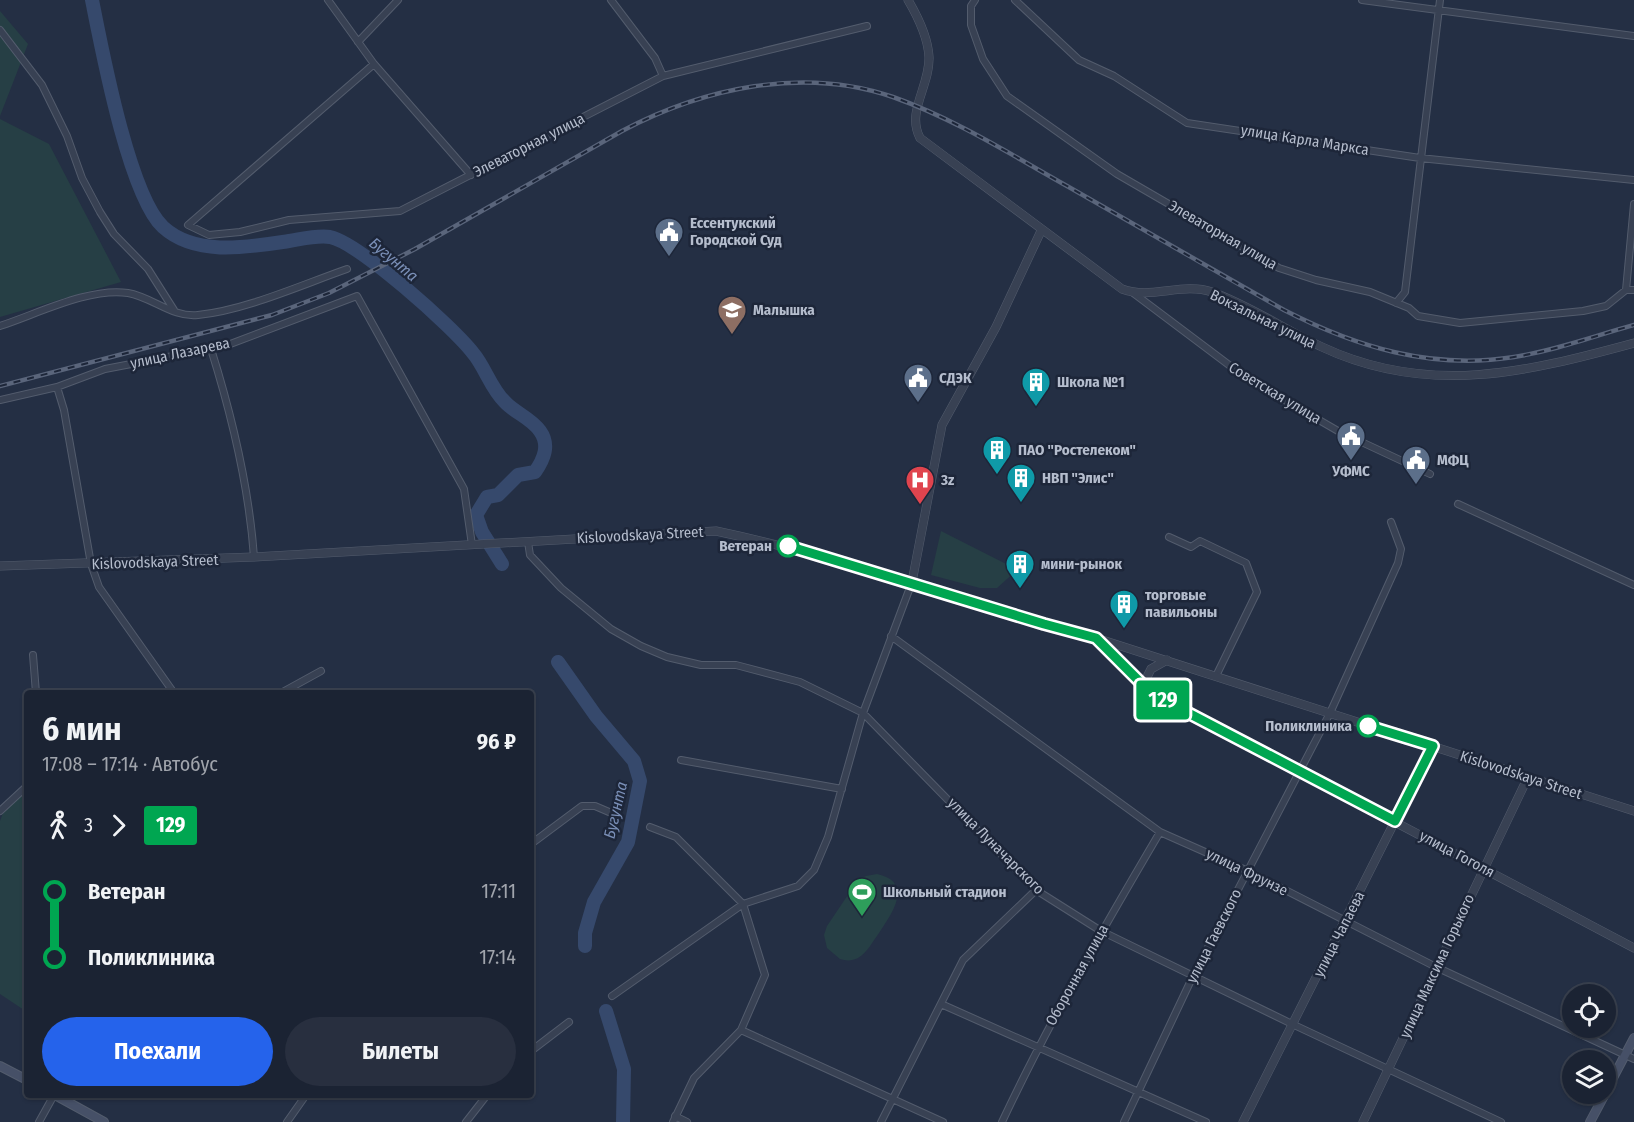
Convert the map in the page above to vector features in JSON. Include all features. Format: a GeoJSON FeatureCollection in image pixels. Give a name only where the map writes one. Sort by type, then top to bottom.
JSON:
{"type":"FeatureCollection","features":[{"type":"Feature","properties":{"kind":"main road"},"geometry":{"type":"LineString","coordinates":[[1616,1072],[1634,1038]]}},
{"type":"Feature","properties":{"kind":"main road"},"geometry":{"type":"LineString","coordinates":[[0,1066],[24,1078]]}},
{"type":"Feature","properties":{"kind":"main road"},"geometry":{"type":"LineString","coordinates":[[60,1098],[104,1122]]}},
{"type":"Feature","properties":{"kind":"main road"},"geometry":{"type":"LineString","coordinates":[[1590,1122],[1599,1104]]}},
{"type":"Feature","properties":{"kind":"street"},"geometry":{"type":"LineString","coordinates":[[328,0],[374,64],[471,175]]}},
{"type":"Feature","properties":{"kind":"street"},"geometry":{"type":"LineString","coordinates":[[358,42],[398,0]]}},
{"type":"Feature","properties":{"kind":"street"},"geometry":{"type":"LineString","coordinates":[[610,0],[655,58],[663,76]]}},
{"type":"Feature","properties":{"kind":"street"},"geometry":{"type":"LineString","coordinates":[[908,0],[922,28],[929,56],[926,80],[914,119],[920,138],[1041,231],[1109,280],[1132,292]]}},
{"type":"Feature","properties":{"kind":"street","name":"Элеваторная улица"},"geometry":{"type":"LineString","coordinates":[[975,0],[971,6],[971,25],[984,59],[996,82],[1007,96],[1117,174],[1278,268],[1316,280],[1370,292],[1409,308],[1418,316],[1460,323],[1583,311],[1606,306],[1626,290]]}},
{"type":"Feature","properties":{"kind":"street","name":"улица Карла Маркса"},"geometry":{"type":"LineString","coordinates":[[1015,0],[1079,60],[1114,76],[1187,123],[1420,158],[1634,180]]}},
{"type":"Feature","properties":{"kind":"street"},"geometry":{"type":"LineString","coordinates":[[1362,0],[1634,36]]}},
{"type":"Feature","properties":{"kind":"street"},"geometry":{"type":"LineString","coordinates":[[1409,308],[1405,292],[1440,0]]}},
{"type":"Feature","properties":{"kind":"street","name":"Элеваторная улица"},"geometry":{"type":"LineString","coordinates":[[374,64],[188,225],[209,235],[240,232],[289,220],[400,211],[663,76],[867,26]]}},
{"type":"Feature","properties":{"kind":"street"},"geometry":{"type":"LineString","coordinates":[[0,30],[42,85],[67,136],[81,178],[100,212],[114,234],[148,269],[177,312]]}},
{"type":"Feature","properties":{"kind":"street"},"geometry":{"type":"LineString","coordinates":[[1634,204],[1626,290],[1634,290]]}},
{"type":"Feature","properties":{"kind":"street"},"geometry":{"type":"LineString","coordinates":[[612,996],[743,904],[798,886],[814,870],[828,837],[862,713],[912,582],[942,425],[996,327],[1041,231]]}},
{"type":"Feature","properties":{"kind":"street"},"geometry":{"type":"LineString","coordinates":[[0,326],[49,308],[110,292],[130,293],[177,312],[196,316],[223,310],[347,269]]}},
{"type":"Feature","properties":{"kind":"street","name":"Вокзальная улица"},"geometry":{"type":"LineString","coordinates":[[1132,292],[1178,288],[1210,292],[1324,348],[1374,366],[1436,377],[1476,376],[1541,367],[1634,343]]}},
{"type":"Feature","properties":{"kind":"street","name":"Советская улица"},"geometry":{"type":"LineString","coordinates":[[1132,292],[1245,377],[1338,431],[1430,474]]}},
{"type":"Feature","properties":{"kind":"street"},"geometry":{"type":"LineString","coordinates":[[1396,303],[1405,292]]}},
{"type":"Feature","properties":{"kind":"street","name":"улица Лазарева"},"geometry":{"type":"LineString","coordinates":[[0,400],[57,387],[105,369],[153,358],[211,349],[357,296],[464,489],[473,545]]}},
{"type":"Feature","properties":{"kind":"street"},"geometry":{"type":"LineString","coordinates":[[211,349],[239,459],[254,557]]}},
{"type":"Feature","properties":{"kind":"street"},"geometry":{"type":"LineString","coordinates":[[57,387],[64,410],[92,564],[99,586],[172,690]]}},
{"type":"Feature","properties":{"kind":"street"},"geometry":{"type":"LineString","coordinates":[[1458,504],[1634,585]]}},
{"type":"Feature","properties":{"kind":"street","name":"улица Гаевского"},"geometry":{"type":"LineString","coordinates":[[1124,1122],[1192,976],[1329,713],[1398,563],[1401,549],[1391,522]]}},
{"type":"Feature","properties":{"kind":"street","name":"Kislovodskaya Street"},"geometry":{"type":"LineString","coordinates":[[0,566],[254,557],[716,531],[788,546],[1096,638],[1634,811]]}},
{"type":"Feature","properties":{"kind":"street"},"geometry":{"type":"LineString","coordinates":[[1169,537],[1191,547],[1200,541],[1246,563],[1257,592],[1216,676]]}},
{"type":"Feature","properties":{"kind":"street","name":"улица Луначарского"},"geometry":{"type":"LineString","coordinates":[[528,542],[530,555],[561,588],[611,629],[641,646],[667,657],[701,665],[736,665],[800,682],[862,713],[1036,890],[1101,931],[1501,1122]]}},
{"type":"Feature","properties":{"kind":"street","name":"улица Фрунзе"},"geometry":{"type":"LineString","coordinates":[[891,636],[1160,832],[1248,871],[1436,967],[1634,1059]]}},
{"type":"Feature","properties":{"kind":"street","name":"улица Гоголя"},"geometry":{"type":"LineString","coordinates":[[1096,638],[1152,694],[1634,948]]}},
{"type":"Feature","properties":{"kind":"street"},"geometry":{"type":"LineString","coordinates":[[33,655],[36,690]]}},
{"type":"Feature","properties":{"kind":"street"},"geometry":{"type":"LineString","coordinates":[[1152,694],[1147,677],[1151,669],[1167,660]]}},
{"type":"Feature","properties":{"kind":"street"},"geometry":{"type":"LineString","coordinates":[[286,690],[321,671]]}},
{"type":"Feature","properties":{"kind":"street","name":"улица Чапаева"},"geometry":{"type":"LineString","coordinates":[[1243,1122],[1433,746]]}},
{"type":"Feature","properties":{"kind":"street"},"geometry":{"type":"LineString","coordinates":[[681,760],[842,789]]}},
{"type":"Feature","properties":{"kind":"street","name":"улица Максима Горького"},"geometry":{"type":"LineString","coordinates":[[1363,1122],[1528,777]]}},
{"type":"Feature","properties":{"kind":"street"},"geometry":{"type":"LineString","coordinates":[[0,811],[24,789]]}},
{"type":"Feature","properties":{"kind":"street"},"geometry":{"type":"LineString","coordinates":[[534,842],[582,806],[595,806],[616,815]]}},
{"type":"Feature","properties":{"kind":"street"},"geometry":{"type":"LineString","coordinates":[[650,827],[676,837],[743,904],[765,975],[741,1030],[694,1078],[674,1119],[687,1122]]}},
{"type":"Feature","properties":{"kind":"street","name":"Оборонная улица"},"geometry":{"type":"LineString","coordinates":[[1002,1122],[1038,1045],[1101,931],[1160,832]]}},
{"type":"Feature","properties":{"kind":"street"},"geometry":{"type":"LineString","coordinates":[[881,1122],[963,960],[1036,890]]}},
{"type":"Feature","properties":{"kind":"street"},"geometry":{"type":"LineString","coordinates":[[942,1004],[1206,1122]]}},
{"type":"Feature","properties":{"kind":"street"},"geometry":{"type":"LineString","coordinates":[[534,1049],[569,1022]]}},
{"type":"Feature","properties":{"kind":"street"},"geometry":{"type":"LineString","coordinates":[[741,1030],[943,1122]]}},
{"type":"Feature","properties":{"kind":"street"},"geometry":{"type":"LineString","coordinates":[[39,1122],[52,1098]]}},
{"type":"Feature","properties":{"kind":"street"},"geometry":{"type":"LineString","coordinates":[[287,1122],[304,1098]]}},
{"type":"Feature","properties":{"kind":"street"},"geometry":{"type":"LineString","coordinates":[[466,1122],[485,1098]]}},
{"type":"Feature","properties":{"kind":"green space"},"geometry":{"type":"Polygon","coordinates":[[[0,11],[28,44],[0,116],[0,11]]]}},
{"type":"Feature","properties":{"kind":"green space"},"geometry":{"type":"Polygon","coordinates":[[[0,119],[49,144],[121,282],[0,317],[0,119]]]}},
{"type":"Feature","properties":{"kind":"green space"},"geometry":{"type":"Polygon","coordinates":[[[941,531],[1017,570],[997,588],[980,588],[931,575],[941,531]]]}},
{"type":"Feature","properties":{"kind":"green space"},"geometry":{"type":"Polygon","coordinates":[[[24,793],[24,1010],[0,994],[0,821],[4,810],[24,793]]]}},
{"type":"Feature","properties":{"kind":"green space","name":"Школьный стадион"},"geometry":{"type":"Polygon","coordinates":[[[877,874],[888,878],[895,884],[897,900],[894,909],[864,953],[854,960],[840,959],[827,948],[824,935],[827,926],[858,880],[877,874]]]}},
{"type":"Feature","properties":{"kind":"waterway","name":"Бугунта"},"geometry":{"type":"LineString","coordinates":[[92,0],[118,120],[128,154],[139,185],[151,210],[163,227],[191,243],[223,248],[257,246],[310,237],[330,237],[344,243],[383,269],[446,325],[477,359],[500,397],[540,431],[545,441],[545,452],[535,472],[518,475],[498,495],[487,497],[476,515],[482,532],[502,564]]}},
{"type":"Feature","properties":{"kind":"waterway","name":"Бугунта"},"geometry":{"type":"LineString","coordinates":[[558,662],[596,716],[634,761],[640,781],[628,842],[594,902],[585,933],[585,946]]}},
{"type":"Feature","properties":{"kind":"waterway","name":"Бугунта"},"geometry":{"type":"LineString","coordinates":[[606,1011],[624,1069],[623,1122]]}},
{"type":"Feature","properties":{"kind":"railway"},"geometry":{"type":"LineString","coordinates":[[0,386],[272,315],[329,293],[415,249],[622,131],[653,116],[720,93],[754,86],[789,83],[824,83],[859,88],[916,106],[960,126],[1284,310],[1367,345],[1424,358],[1483,360],[1544,351],[1634,325]]}},
{"type":"Feature","properties":{"kind":"bus line","name":"129"},"geometry":{"type":"LineString","coordinates":[[788,546],[1096,638],[1152,694],[1395,821],[1433,746],[1368,726]]}},
{"type":"Feature","properties":{"kind":"place","name":"Ессентукский Городской Суд"},"geometry":{"type":"Point","coordinates":[669,258]}},
{"type":"Feature","properties":{"kind":"place","name":"Малышка"},"geometry":{"type":"Point","coordinates":[732,336]}},
{"type":"Feature","properties":{"kind":"place","name":"СДЭК"},"geometry":{"type":"Point","coordinates":[918,404]}},
{"type":"Feature","properties":{"kind":"place","name":"Школа №1"},"geometry":{"type":"Point","coordinates":[1036,408]}},
{"type":"Feature","properties":{"kind":"place","name":"УФМС"},"geometry":{"type":"Point","coordinates":[1351,462]}},
{"type":"Feature","properties":{"kind":"place","name":"ПАО \"Ростелеком\""},"geometry":{"type":"Point","coordinates":[997,476]}},
{"type":"Feature","properties":{"kind":"place","name":"МФЦ"},"geometry":{"type":"Point","coordinates":[1416,486]}},
{"type":"Feature","properties":{"kind":"place","name":"НВП \"Элис\""},"geometry":{"type":"Point","coordinates":[1021,504]}},
{"type":"Feature","properties":{"kind":"place","name":"3z"},"geometry":{"type":"Point","coordinates":[920,506]}},
{"type":"Feature","properties":{"kind":"place","name":"Ветеран"},"geometry":{"type":"Point","coordinates":[788,546]}},
{"type":"Feature","properties":{"kind":"place","name":"мини-рынок"},"geometry":{"type":"Point","coordinates":[1020,590]}},
{"type":"Feature","properties":{"kind":"place","name":"торговые павильоны"},"geometry":{"type":"Point","coordinates":[1124,630]}},
{"type":"Feature","properties":{"kind":"place","name":"Поликлиника"},"geometry":{"type":"Point","coordinates":[1368,726]}},
{"type":"Feature","properties":{"kind":"place","name":"Школьный стадион"},"geometry":{"type":"Point","coordinates":[862,918]}}]}
